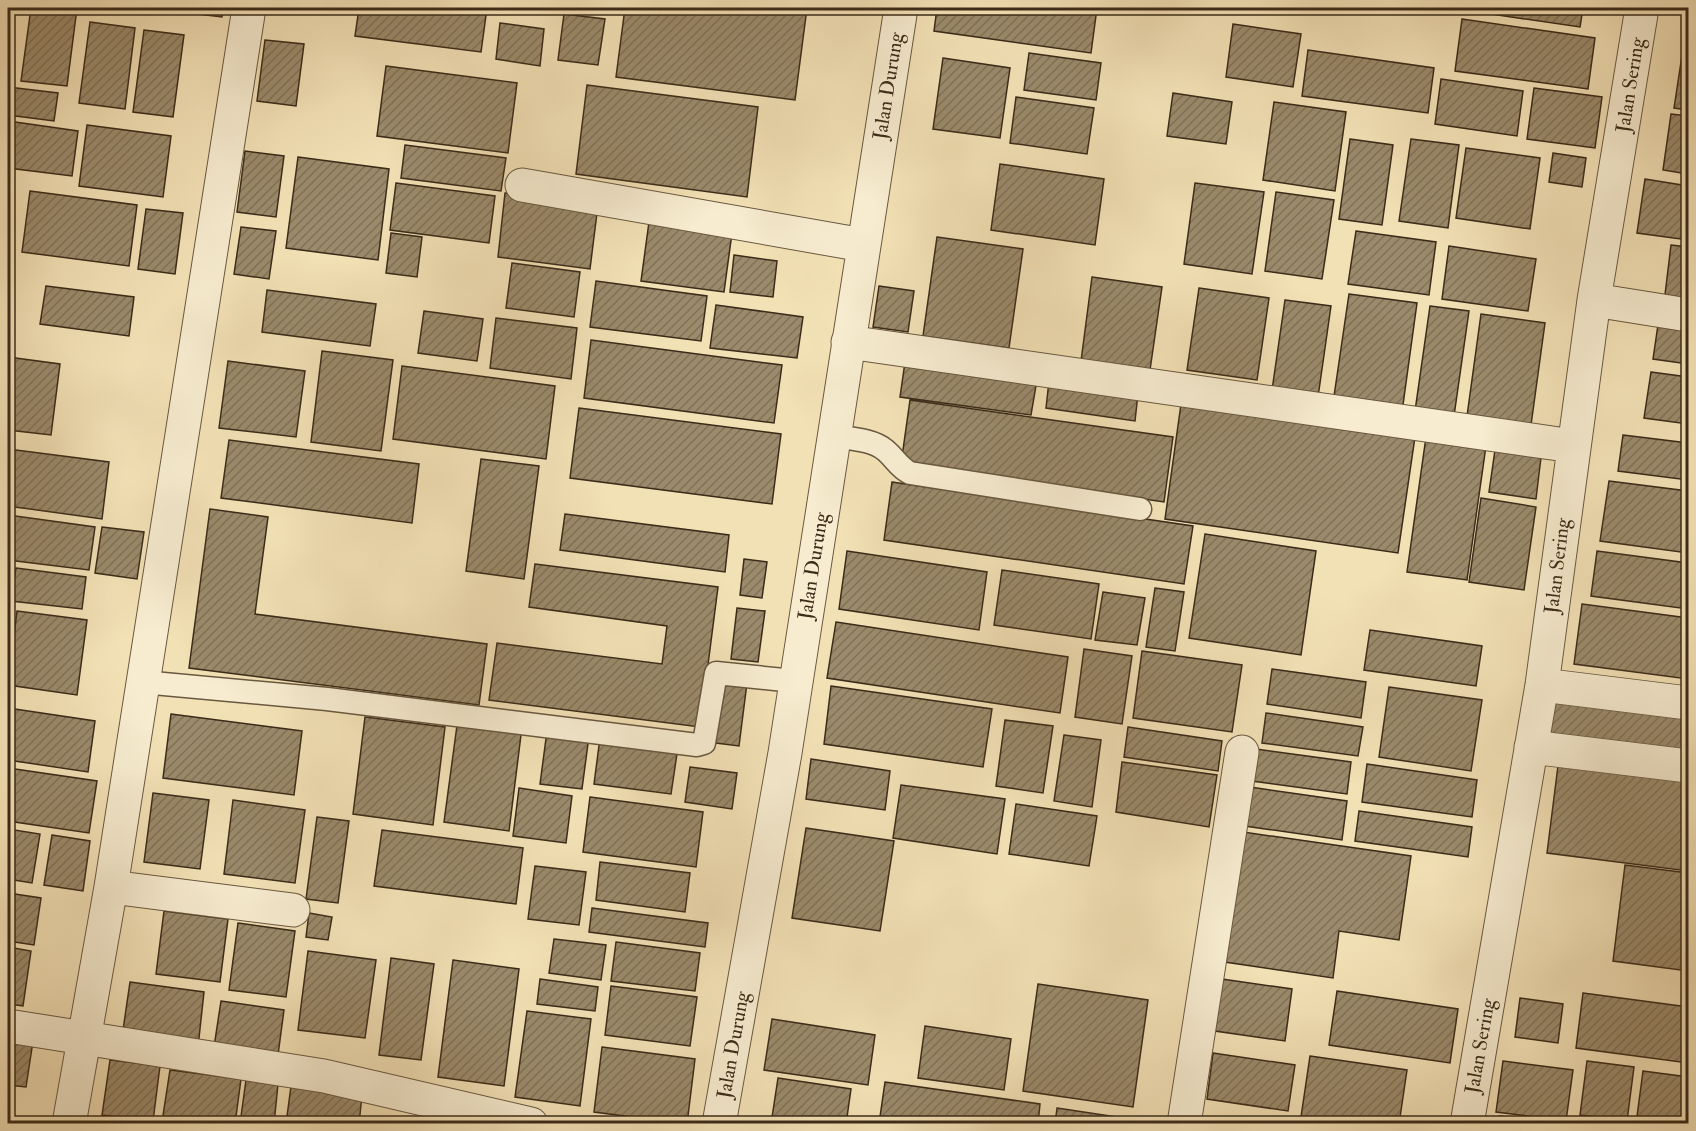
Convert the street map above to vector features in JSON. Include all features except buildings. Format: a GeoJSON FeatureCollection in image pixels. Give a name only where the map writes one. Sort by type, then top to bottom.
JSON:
{"type":"FeatureCollection","features":[{"type":"Feature","properties":{"kind":"street"},"geometry":{"type":"LineString","coordinates":[[69,1124],[111,887],[249,8]]}},
{"type":"Feature","properties":{"kind":"street","name":"Jalan Durung"},"geometry":{"type":"LineString","coordinates":[[719,1124],[785,753],[794,681],[901,8]]}},
{"type":"Feature","properties":{"kind":"street","name":"Jalan Sering"},"geometry":{"type":"LineString","coordinates":[[1467,1124],[1542,684],[1594,300],[1642,8]]}},
{"type":"Feature","properties":{"kind":"street"},"geometry":{"type":"LineString","coordinates":[[522,185],[863,244]]}},
{"type":"Feature","properties":{"kind":"street"},"geometry":{"type":"LineString","coordinates":[[1594,300],[1689,315]]}},
{"type":"Feature","properties":{"kind":"street"},"geometry":{"type":"LineString","coordinates":[[848,342],[1573,446]]}},
{"type":"Feature","properties":{"kind":"street"},"geometry":{"type":"LineString","coordinates":[[1542,684],[1689,703]]}},
{"type":"Feature","properties":{"kind":"street"},"geometry":{"type":"LineString","coordinates":[[1531,747],[1689,766]]}},
{"type":"Feature","properties":{"kind":"street"},"geometry":{"type":"LineString","coordinates":[[1184,1124],[1242,752]]}},
{"type":"Feature","properties":{"kind":"street"},"geometry":{"type":"LineString","coordinates":[[111,887],[293,910]]}},
{"type":"Feature","properties":{"kind":"street"},"geometry":{"type":"LineString","coordinates":[[8,1026],[324,1076],[531,1124]]}},
{"type":"Feature","properties":{"kind":"lane"},"geometry":{"type":"LineString","coordinates":[[833,436],[876,445],[888,452],[896,465],[910,473],[1140,509]]}},
{"type":"Feature","properties":{"kind":"lane"},"geometry":{"type":"LineString","coordinates":[[142,682],[327,699],[697,746],[704,743],[716,673],[794,681]]}}]}
